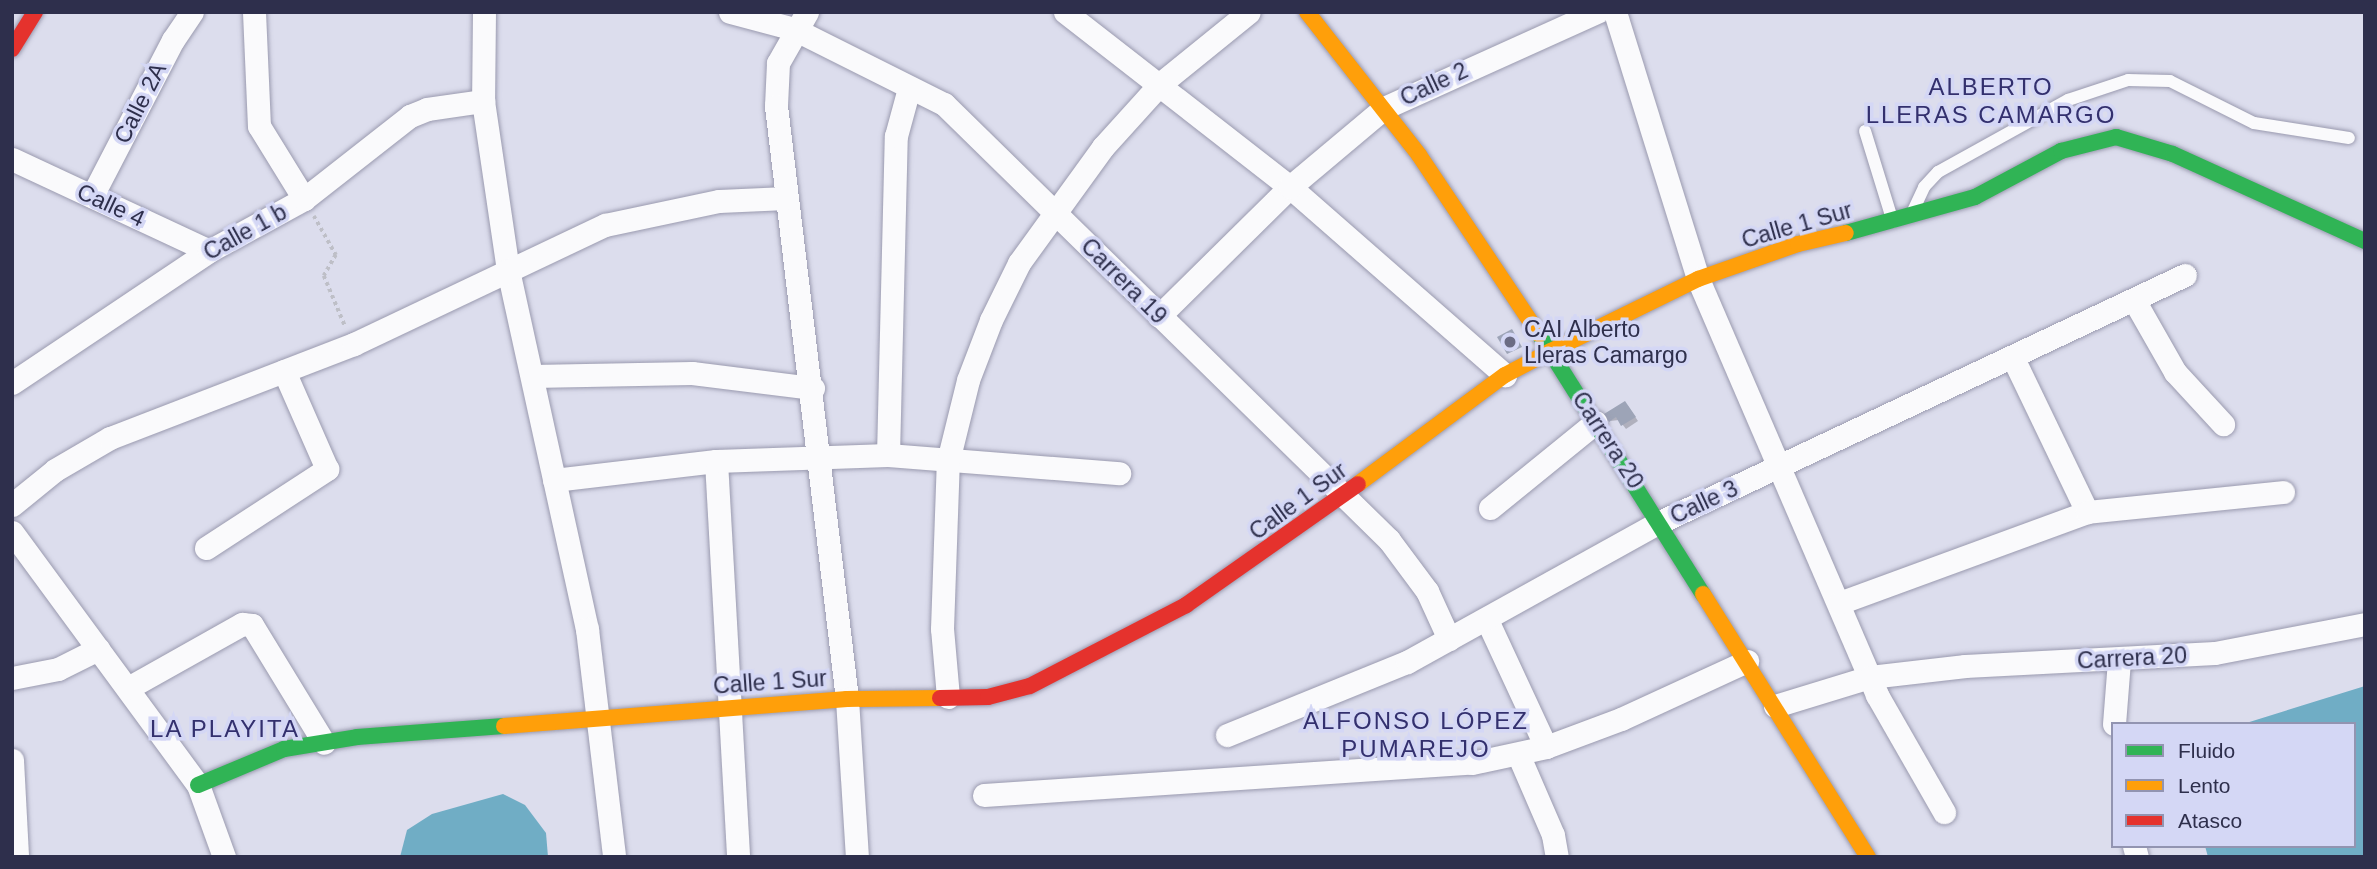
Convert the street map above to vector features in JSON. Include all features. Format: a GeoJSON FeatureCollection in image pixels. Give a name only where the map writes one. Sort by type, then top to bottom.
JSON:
{"type":"FeatureCollection","features":[{"type":"Feature","properties":{"kind":"street"},"geometry":{"type":"LineString","coordinates":[[12,49],[35,12]]}},
{"type":"Feature","properties":{"kind":"street","name":"Calle 2A"},"geometry":{"type":"LineString","coordinates":[[92,196],[173,40],[192,12]]}},
{"type":"Feature","properties":{"kind":"street"},"geometry":{"type":"LineString","coordinates":[[254,12],[259,126],[304,199]]}},
{"type":"Feature","properties":{"kind":"street"},"geometry":{"type":"LineString","coordinates":[[484,12],[484,101],[509,270],[587,629],[614,857]]}},
{"type":"Feature","properties":{"kind":"street","name":"Carrera 19"},"geometry":{"type":"LineString","coordinates":[[730,12],[800,21],[909,88],[944,104],[1341,497],[1389,540],[1427,592],[1449,639]]}},
{"type":"Feature","properties":{"kind":"street"},"geometry":{"type":"LineString","coordinates":[[1065,12],[1290,187],[1506,375]]}},
{"type":"Feature","properties":{"kind":"street"},"geometry":{"type":"LineString","coordinates":[[948,697],[942,629],[948,461],[968,380],[991,320],[1019,263],[1053,212],[1160,85],[1249,12]]}},
{"type":"Feature","properties":{"kind":"street","name":"Carrera 20"},"geometry":{"type":"LineString","coordinates":[[1307,12],[1384,108],[1551,351],[1868,857]]}},
{"type":"Feature","properties":{"kind":"street","name":"Calle 2"},"geometry":{"type":"LineString","coordinates":[[1159,316],[1290,187],[1384,108],[1597,12]]}},
{"type":"Feature","properties":{"kind":"street"},"geometry":{"type":"LineString","coordinates":[[1615,12],[1698,279],[1777,468],[1870,677],[1944,812]]}},
{"type":"Feature","properties":{"kind":"street"},"geometry":{"type":"LineString","coordinates":[[800,21],[777,74],[786,198],[813,388],[847,699],[857,857]]}},
{"type":"Feature","properties":{"kind":"street"},"geometry":{"type":"LineString","coordinates":[[888,455],[896,136],[909,88]]}},
{"type":"Feature","properties":{"kind":"street","name":"Calle 1 b"},"geometry":{"type":"LineString","coordinates":[[12,383],[209,251],[304,199],[410,116],[428,108],[484,101]]}},
{"type":"Feature","properties":{"kind":"street","name":"Calle 1 Sur"},"geometry":{"type":"LineString","coordinates":[[198,785],[284,749],[324,743],[463,729],[847,699],[988,697],[1030,686],[1108,649],[1258,558],[1506,375],[1551,351],[1698,279],[1798,244],[1910,218],[1975,197],[2061,151],[2116,137],[2173,154],[2365,241]]}},
{"type":"Feature","properties":{"kind":"street","name":"Calle 4"},"geometry":{"type":"LineString","coordinates":[[12,159],[209,251]]}},
{"type":"Feature","properties":{"kind":"street"},"geometry":{"type":"LineString","coordinates":[[12,505],[55,470],[110,438],[354,344],[605,225],[658,211],[719,201],[786,198]]}},
{"type":"Feature","properties":{"kind":"street","name":"Calle 3"},"geometry":{"type":"LineString","coordinates":[[1227,735],[1407,662],[1660,522],[2185,275]]}},
{"type":"Feature","properties":{"kind":"street"},"geometry":{"type":"LineString","coordinates":[[2134,300],[2175,372],[2223,424]]}},
{"type":"Feature","properties":{"kind":"street"},"geometry":{"type":"LineString","coordinates":[[2013,358],[2087,512]]}},
{"type":"Feature","properties":{"kind":"street"},"geometry":{"type":"LineString","coordinates":[[206,548],[327,469],[284,371]]}},
{"type":"Feature","properties":{"kind":"street"},"geometry":{"type":"LineString","coordinates":[[532,376],[692,373],[813,388]]}},
{"type":"Feature","properties":{"kind":"street"},"geometry":{"type":"LineString","coordinates":[[1490,508],[1596,422]]}},
{"type":"Feature","properties":{"kind":"street"},"geometry":{"type":"LineString","coordinates":[[554,480],[716,461],[819,460],[888,455],[1119,473]]}},
{"type":"Feature","properties":{"kind":"street"},"geometry":{"type":"LineString","coordinates":[[716,461],[733,708],[738,857]]}},
{"type":"Feature","properties":{"kind":"street"},"geometry":{"type":"LineString","coordinates":[[1839,603],[2087,512],[2283,492]]}},
{"type":"Feature","properties":{"kind":"street"},"geometry":{"type":"LineString","coordinates":[[12,533],[198,785],[224,857]]}},
{"type":"Feature","properties":{"kind":"street"},"geometry":{"type":"LineString","coordinates":[[1487,620],[1546,747]]}},
{"type":"Feature","properties":{"kind":"street"},"geometry":{"type":"LineString","coordinates":[[128,688],[242,624],[251,625],[324,743]]}},
{"type":"Feature","properties":{"kind":"street","name":"Carrera 20"},"geometry":{"type":"LineString","coordinates":[[1775,706],[1870,677],[1965,666],[2215,653],[2365,624]]}},
{"type":"Feature","properties":{"kind":"street"},"geometry":{"type":"LineString","coordinates":[[12,678],[58,669],[98,649]]}},
{"type":"Feature","properties":{"kind":"street"},"geometry":{"type":"LineString","coordinates":[[2114,722],[2119,660]]}},
{"type":"Feature","properties":{"kind":"street"},"geometry":{"type":"LineString","coordinates":[[984,795],[1379,771],[1518,754],[1546,747],[1621,719],[1747,661]]}},
{"type":"Feature","properties":{"kind":"street"},"geometry":{"type":"LineString","coordinates":[[1518,754],[1553,835],[1557,857]]}},
{"type":"Feature","properties":{"kind":"street"},"geometry":{"type":"LineString","coordinates":[[12,760],[17,857]]}},
{"type":"Feature","properties":{"kind":"lane"},"geometry":{"type":"LineString","coordinates":[[1910,218],[1924,187],[1938,172],[2068,100],[2128,80],[2170,81],[2254,123],[2349,138]]}},
{"type":"Feature","properties":{"kind":"lane"},"geometry":{"type":"LineString","coordinates":[[1865,131],[1893,222]]}},
{"type":"Feature","properties":{"kind":"path"},"geometry":{"type":"LineString","coordinates":[[304,199],[337,255],[324,276],[354,344]]}},
{"type":"Feature","properties":{"kind":"water"},"geometry":{"type":"Polygon","coordinates":[[[2365,686],[2365,857],[2208,857],[2206,848],[2356,848],[2356,722],[2249,722],[2365,686]]]}},
{"type":"Feature","properties":{"kind":"water"},"geometry":{"type":"Polygon","coordinates":[[[503,794],[525,805],[546,833],[548,857],[400,857],[407,830],[432,814],[503,794]]]}},
{"type":"Feature","properties":{"kind":"building","name":"CAI Alberto Lleras Camargo"},"geometry":{"type":"Polygon","coordinates":[[[1512,329],[1522,347],[1507,354],[1497,337],[1512,329]]]}},
{"type":"Feature","properties":{"kind":"building"},"geometry":{"type":"Polygon","coordinates":[[[1625,401],[1636,417],[1621,426],[1616,417],[1609,422],[1604,414],[1625,401]]]}},
{"type":"Feature","properties":{"kind":"traffic: fast"},"geometry":{"type":"LineString","coordinates":[[1846,233],[1975,197],[2061,151],[2116,137],[2173,154],[2365,241]]}},
{"type":"Feature","properties":{"kind":"traffic: fast"},"geometry":{"type":"LineString","coordinates":[[1539,334],[1703,594]]}},
{"type":"Feature","properties":{"kind":"traffic: fast"},"geometry":{"type":"LineString","coordinates":[[198,785],[284,749],[357,737],[504,726]]}},
{"type":"Feature","properties":{"kind":"traffic: slow"},"geometry":{"type":"LineString","coordinates":[[1307,12],[1419,155],[1539,334]]}},
{"type":"Feature","properties":{"kind":"traffic: slow"},"geometry":{"type":"LineString","coordinates":[[1358,484],[1505,375],[1551,351],[1698,279],[1798,244],[1846,233]]}},
{"type":"Feature","properties":{"kind":"traffic: slow"},"geometry":{"type":"LineString","coordinates":[[1703,594],[1868,857]]}},
{"type":"Feature","properties":{"kind":"traffic: slow"},"geometry":{"type":"LineString","coordinates":[[504,726],[847,699],[940,698]]}},
{"type":"Feature","properties":{"kind":"traffic: jam"},"geometry":{"type":"LineString","coordinates":[[12,49],[35,12]]}},
{"type":"Feature","properties":{"kind":"traffic: jam"},"geometry":{"type":"LineString","coordinates":[[940,698],[988,697],[1030,686],[1186,605],[1358,484]]}},
{"type":"Feature","properties":{"kind":"place","name":"CAI Alberto Lleras Camargo"},"geometry":{"type":"Point","coordinates":[1510,342]}},
{"type":"Feature","properties":{"kind":"district","name":"ALBERTO LLERAS CAMARGO"},"geometry":{"type":"Point","coordinates":[1991,101]}},
{"type":"Feature","properties":{"kind":"district","name":"LA PLAYITA"},"geometry":{"type":"Point","coordinates":[225,729]}},
{"type":"Feature","properties":{"kind":"district","name":"ALFONSO LÓPEZ PUMAREJO"},"geometry":{"type":"Point","coordinates":[1416,735]}}]}
